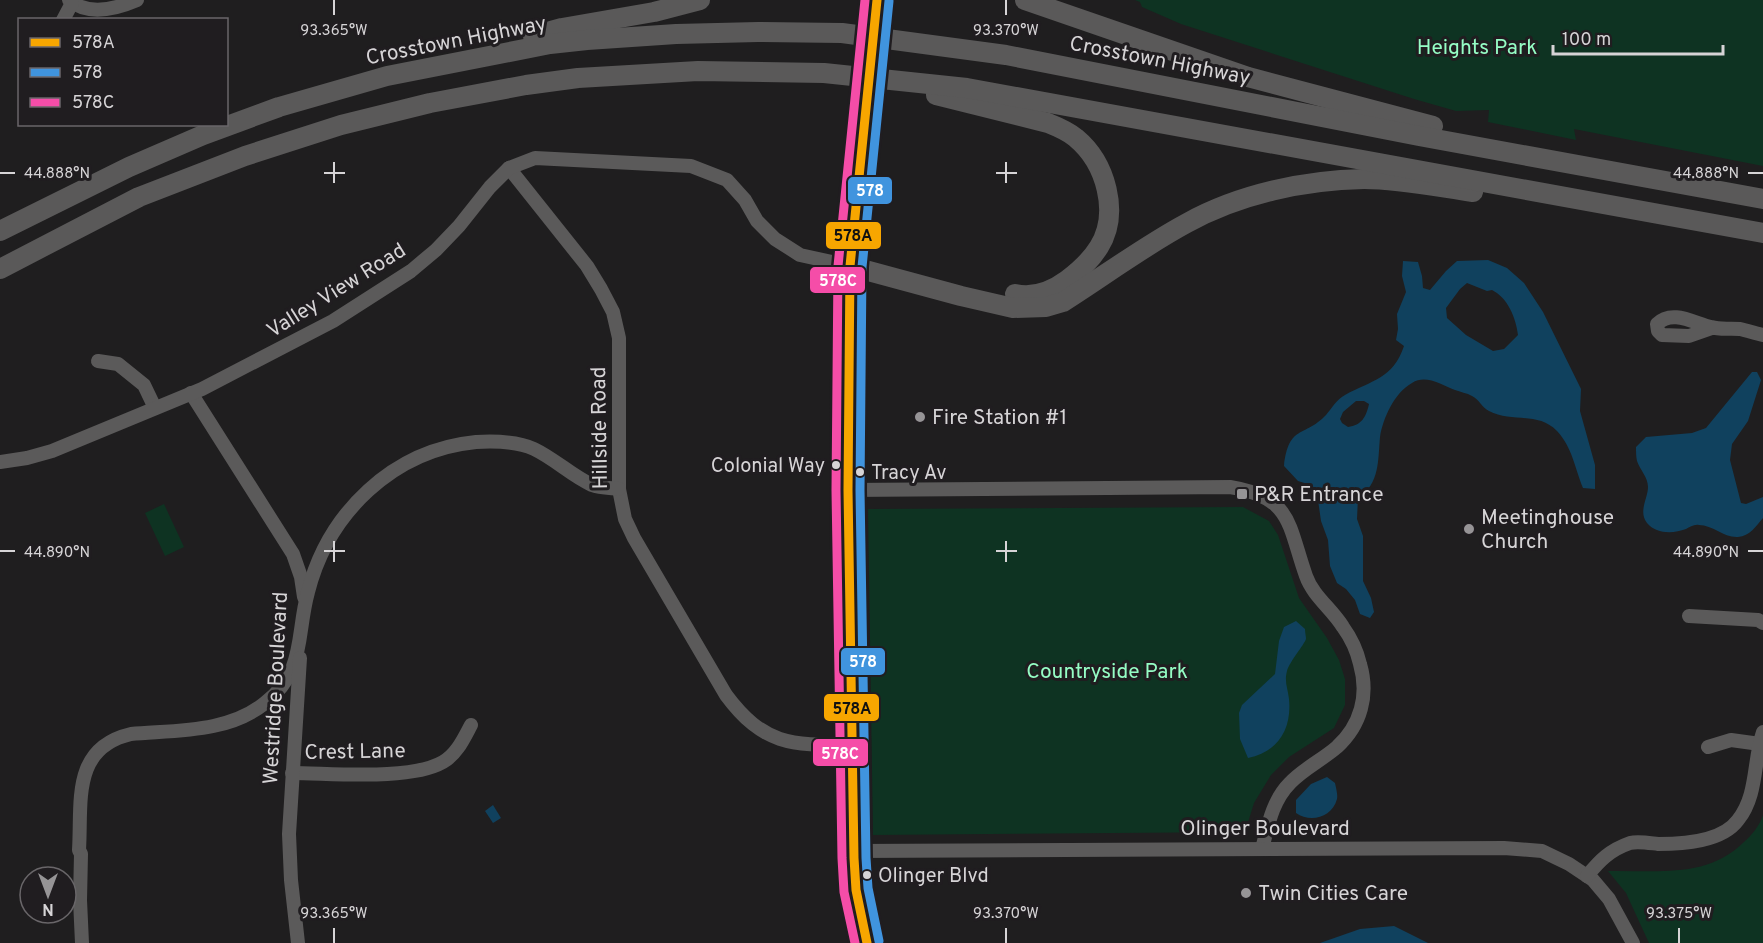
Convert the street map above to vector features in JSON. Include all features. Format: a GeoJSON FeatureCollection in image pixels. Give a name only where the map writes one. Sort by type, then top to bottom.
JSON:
{"type":"FeatureCollection","features":[{"type":"Feature","properties":{"kind":"highway"},"geometry":{"type":"LineString","coordinates":[[387,76],[562,28],[654,12],[700,0]]}},
{"type":"Feature","properties":{"kind":"highway"},"geometry":{"type":"LineString","coordinates":[[1025,0],[1248,77],[1472,135],[1554,160]]}},
{"type":"Feature","properties":{"kind":"highway","name":"Crosstown Highway"},"geometry":{"type":"LineString","coordinates":[[228,126],[279,107],[387,76],[550,44],[734,32],[842,33],[1006,55],[1763,199]]}},
{"type":"Feature","properties":{"kind":"highway"},"geometry":{"type":"LineString","coordinates":[[755,70],[822,77],[884,89],[942,96],[1048,123],[1077,139],[1088,150],[1104,176],[1108,211],[1106,232],[1099,247],[1084,266],[1059,286],[1046,292],[1020,295],[885,266],[850,266]]}},
{"type":"Feature","properties":{"kind":"highway"},"geometry":{"type":"LineString","coordinates":[[0,269],[139,197],[245,156],[341,125],[430,103],[526,85],[622,75],[698,71],[755,70],[852,75],[967,88],[1763,233]]}},
{"type":"Feature","properties":{"kind":"highway","name":"Crosstown Highway"},"geometry":{"type":"LineString","coordinates":[[0,231],[129,166],[227,126]]}},
{"type":"Feature","properties":{"kind":"highway"},"geometry":{"type":"LineString","coordinates":[[850,266],[988,303],[1012,308],[1046,307],[1063,302],[1127,260],[1203,215],[1270,192],[1301,186],[1366,179],[1550,203],[1640,210]]}},
{"type":"Feature","properties":{"kind":"street"},"geometry":{"type":"LineString","coordinates":[[64,18],[70,2],[88,8],[105,10],[137,0]]}},
{"type":"Feature","properties":{"kind":"street"},"geometry":{"type":"LineString","coordinates":[[867,943],[856,890],[854,851],[848,490],[850,266],[877,0]]}},
{"type":"Feature","properties":{"kind":"street","name":"Valley View Road"},"geometry":{"type":"LineString","coordinates":[[0,462],[52,451],[191,393],[268,356],[333,321],[411,271],[459,226],[490,187],[509,168],[534,158],[691,166],[727,180],[745,200],[757,221],[775,239],[800,255],[850,266]]}},
{"type":"Feature","properties":{"kind":"street","name":"Hillside Road"},"geometry":{"type":"LineString","coordinates":[[509,168],[587,266],[613,312],[619,338],[619,489],[625,519],[726,695],[753,726],[772,736],[792,743],[852,745]]}},
{"type":"Feature","properties":{"kind":"street"},"geometry":{"type":"LineString","coordinates":[[1712,328],[1741,330],[1763,335]]}},
{"type":"Feature","properties":{"kind":"street"},"geometry":{"type":"LineString","coordinates":[[98,361],[118,364],[144,385],[155,408]]}},
{"type":"Feature","properties":{"kind":"street","name":"Westridge Boulevard"},"geometry":{"type":"LineString","coordinates":[[191,393],[293,554],[301,577],[304,601],[289,834],[298,943]]}},
{"type":"Feature","properties":{"kind":"street"},"geometry":{"type":"LineString","coordinates":[[82,943],[80,850],[82,797],[86,771],[92,757],[102,745],[115,737],[227,724],[248,715],[266,703],[281,687],[293,667],[300,646],[302,625],[316,563],[330,536],[348,510],[370,488],[395,470],[423,455],[450,446],[477,442],[506,443],[533,448],[594,486],[619,489]]}},
{"type":"Feature","properties":{"kind":"street"},"geometry":{"type":"LineString","coordinates":[[848,490],[1230,487],[1249,490],[1279,508],[1290,522],[1307,579],[1343,626],[1353,645],[1361,665],[1364,687],[1363,704],[1358,721],[1348,735],[1289,784],[1279,797],[1271,813],[1262,849]]}},
{"type":"Feature","properties":{"kind":"street"},"geometry":{"type":"LineString","coordinates":[[1689,616],[1763,623]]}},
{"type":"Feature","properties":{"kind":"street","name":"Crest Lane"},"geometry":{"type":"LineString","coordinates":[[292,773],[406,773],[425,769],[444,762],[455,753],[471,725]]}},
{"type":"Feature","properties":{"kind":"street"},"geometry":{"type":"LineString","coordinates":[[1587,876],[1606,854],[1632,842],[1661,844],[1709,839],[1727,832],[1739,819],[1754,787],[1761,738],[1731,740],[1708,747]]}},
{"type":"Feature","properties":{"kind":"street","name":"Olinger Boulevard"},"geometry":{"type":"LineString","coordinates":[[854,851],[1504,848],[1542,851],[1569,864],[1593,880],[1609,899],[1633,943]]}},
{"type":"Feature","properties":{"kind":"green space","name":"Heights Park"},"geometry":{"type":"Polygon","coordinates":[[[1135,0],[1763,0],[1763,166],[1574,129],[1576,140],[1488,122],[1489,110],[1456,111],[1414,99],[1181,24],[1142,7],[1140,2],[1135,0]]]}},
{"type":"Feature","properties":{"kind":"green space"},"geometry":{"type":"Polygon","coordinates":[[[164,504],[184,547],[165,556],[145,513],[164,504]]]}},
{"type":"Feature","properties":{"kind":"green space","name":"Countryside Park"},"geometry":{"type":"Polygon","coordinates":[[[1243,507],[1269,521],[1278,535],[1299,598],[1327,638],[1339,660],[1345,679],[1345,705],[1334,728],[1289,757],[1271,775],[1254,803],[1245,832],[873,835],[868,509],[1243,507]]]}},
{"type":"Feature","properties":{"kind":"green space"},"geometry":{"type":"Polygon","coordinates":[[[1763,815],[1763,943],[1649,943],[1626,893],[1608,871],[1680,870],[1714,862],[1730,854],[1747,839],[1758,826],[1763,815]]]}},
{"type":"Feature","properties":{"kind":"water"},"geometry":{"type":"Polygon","coordinates":[[[1488,260],[1507,268],[1524,283],[1543,312],[1581,389],[1580,411],[1595,465],[1595,489],[1583,488],[1566,444],[1550,425],[1533,419],[1497,414],[1487,410],[1470,395],[1434,381],[1423,380],[1412,383],[1395,399],[1387,414],[1380,437],[1374,479],[1365,492],[1358,497],[1357,519],[1363,536],[1363,581],[1371,598],[1374,612],[1370,618],[1360,614],[1355,600],[1346,589],[1337,583],[1330,566],[1328,540],[1321,521],[1318,500],[1311,485],[1298,481],[1284,466],[1286,453],[1294,437],[1318,422],[1342,397],[1388,372],[1399,357],[1404,346],[1396,340],[1397,314],[1406,292],[1402,276],[1403,261],[1418,262],[1423,288],[1430,290],[1457,261],[1488,260]],[[1467,283],[1446,308],[1447,318],[1466,335],[1493,351],[1504,349],[1518,335],[1510,309],[1503,298],[1492,290],[1487,291],[1467,283]],[[1356,401],[1343,412],[1340,419],[1348,427],[1360,422],[1368,409],[1369,404],[1356,401]]]}},
{"type":"Feature","properties":{"kind":"water"},"geometry":{"type":"Polygon","coordinates":[[[1752,372],[1757,372],[1761,380],[1748,421],[1732,444],[1730,460],[1741,503],[1746,504],[1763,497],[1763,518],[1749,533],[1738,537],[1728,536],[1704,526],[1695,525],[1681,531],[1670,532],[1651,527],[1643,514],[1648,483],[1637,461],[1636,447],[1646,437],[1692,433],[1706,428],[1752,372]]]}},
{"type":"Feature","properties":{"kind":"water"},"geometry":{"type":"Polygon","coordinates":[[[1296,621],[1305,629],[1306,639],[1286,675],[1289,710],[1285,729],[1275,745],[1248,758],[1240,739],[1239,713],[1242,705],[1275,674],[1279,641],[1284,627],[1296,621]]]}},
{"type":"Feature","properties":{"kind":"water"},"geometry":{"type":"Polygon","coordinates":[[[1327,777],[1335,783],[1337,793],[1337,799],[1330,811],[1314,818],[1296,813],[1296,800],[1311,784],[1327,777]]]}},
{"type":"Feature","properties":{"kind":"water"},"geometry":{"type":"Polygon","coordinates":[[[493,805],[501,818],[493,823],[485,811],[493,805]]]}},
{"type":"Feature","properties":{"kind":"water"},"geometry":{"type":"Polygon","coordinates":[[[1394,926],[1428,943],[1320,943],[1360,929],[1394,926]]]}},
{"type":"Feature","properties":{"kind":"transit line","name":"578C"},"geometry":{"type":"LineString","coordinates":[[855,943],[844,892],[842,858],[836,490],[838,266],[865,0]]}},
{"type":"Feature","properties":{"kind":"transit line","name":"578A"},"geometry":{"type":"LineString","coordinates":[[867,943],[856,890],[854,858],[848,490],[850,266],[877,0]]}},
{"type":"Feature","properties":{"kind":"transit line","name":"578"},"geometry":{"type":"LineString","coordinates":[[879,941],[868,888],[866,858],[860,490],[862,267],[889,1]]}},
{"type":"Feature","properties":{"kind":"place","name":"Fire Station #1"},"geometry":{"type":"Point","coordinates":[920,417]}},
{"type":"Feature","properties":{"kind":"place","name":"Colonial Way"},"geometry":{"type":"Point","coordinates":[836,465]}},
{"type":"Feature","properties":{"kind":"place","name":"Tracy Av"},"geometry":{"type":"Point","coordinates":[860,472]}},
{"type":"Feature","properties":{"kind":"place","name":"P&R Entrance"},"geometry":{"type":"Point","coordinates":[1242,494]}},
{"type":"Feature","properties":{"kind":"place","name":"Meetinghouse Church"},"geometry":{"type":"Point","coordinates":[1469,529]}},
{"type":"Feature","properties":{"kind":"place","name":"Olinger Blvd"},"geometry":{"type":"Point","coordinates":[867,875]}},
{"type":"Feature","properties":{"kind":"place","name":"Twin Cities Care"},"geometry":{"type":"Point","coordinates":[1246,893]}}]}
